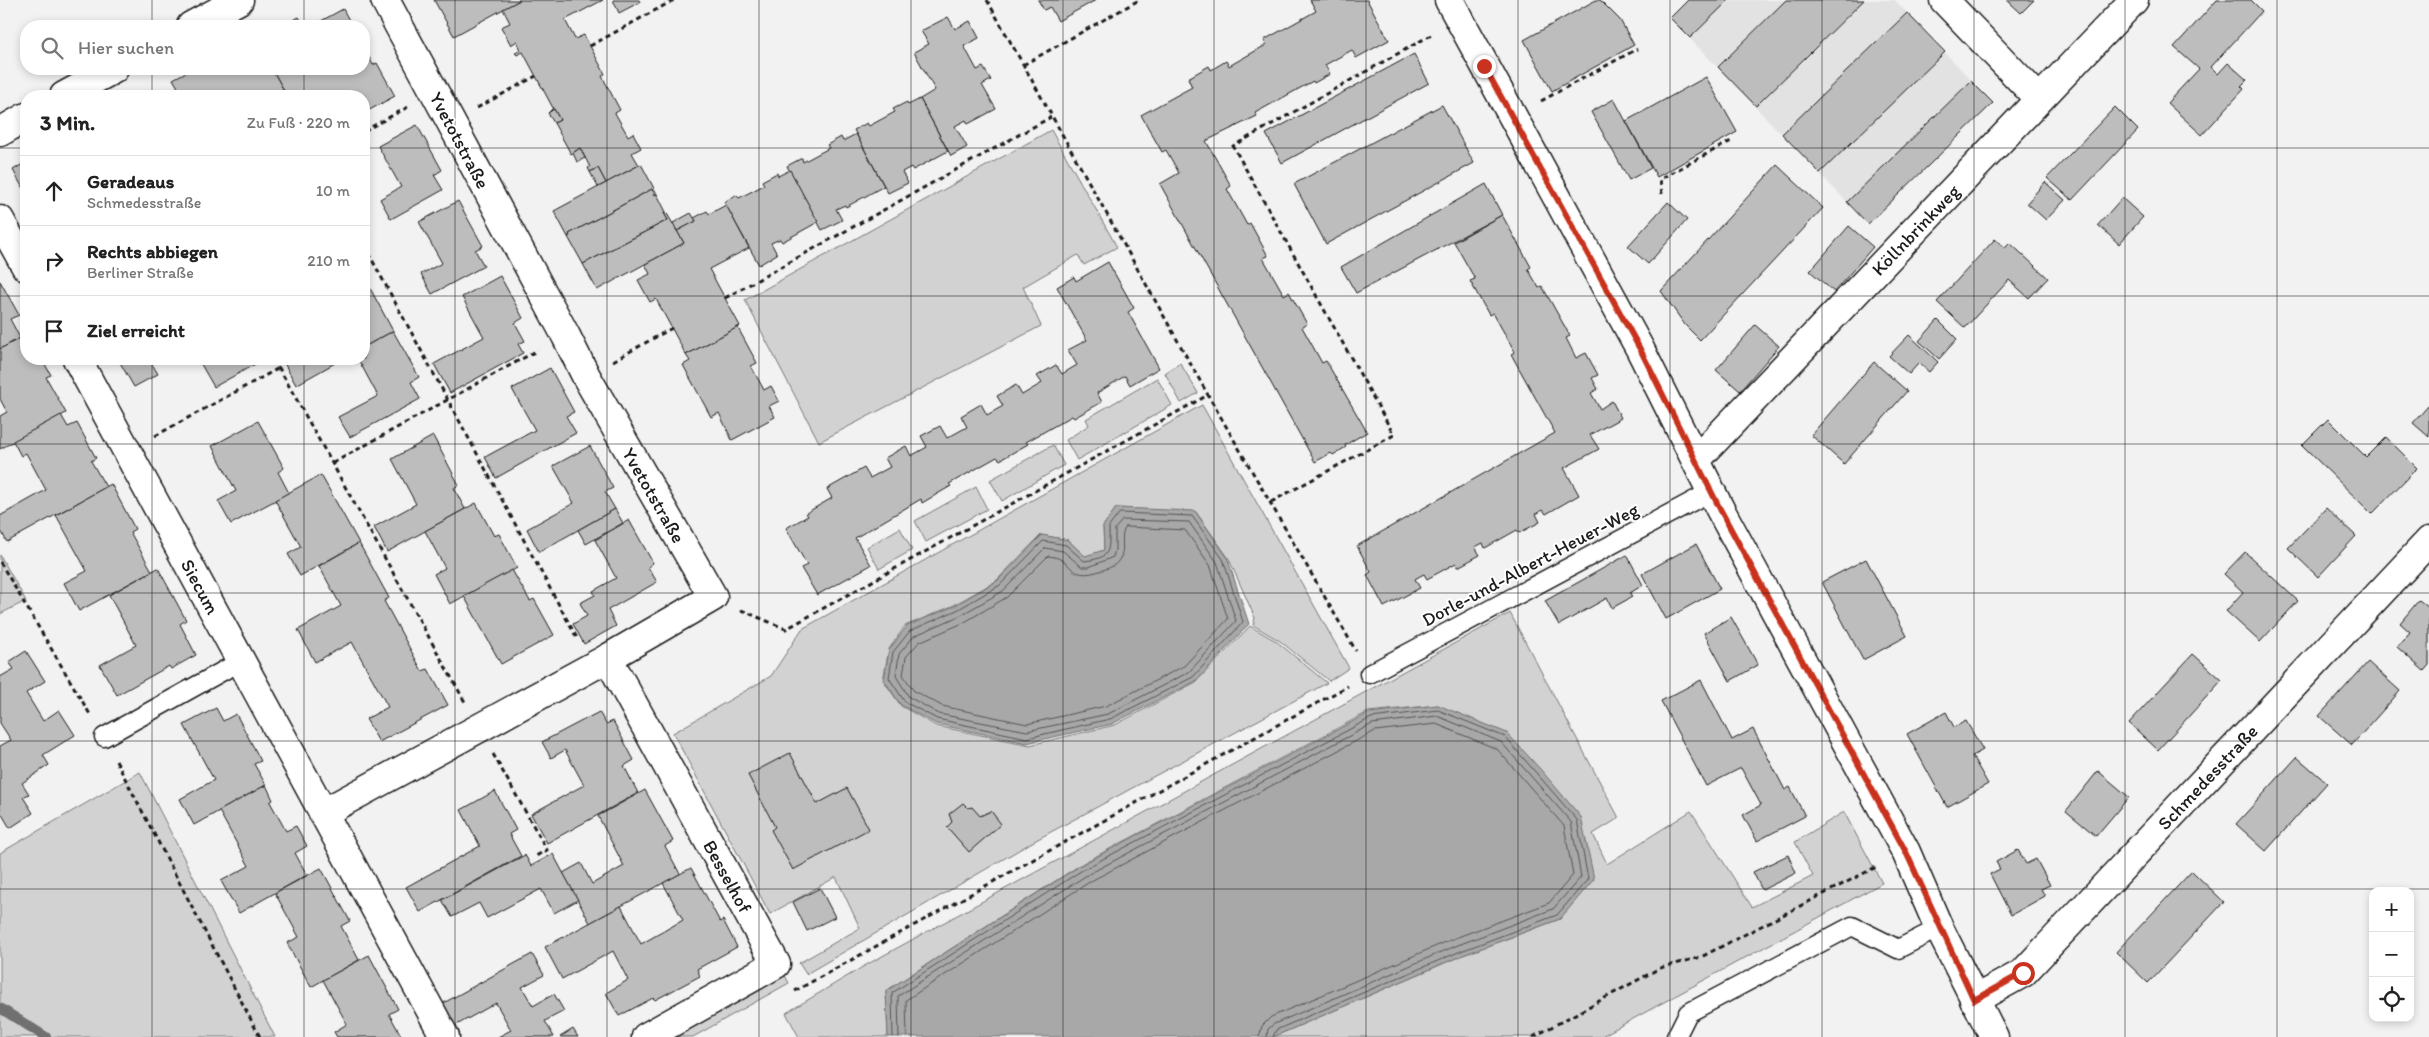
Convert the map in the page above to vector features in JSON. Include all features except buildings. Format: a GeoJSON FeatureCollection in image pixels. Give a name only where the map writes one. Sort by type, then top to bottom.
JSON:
{"type":"FeatureCollection","features":[{"type":"Feature","properties":{"kind":"street"},"geometry":{"type":"LineString","coordinates":[[202,20],[239,0]]}},
{"type":"Feature","properties":{"kind":"street","name":"Yvetotstraße"},"geometry":{"type":"LineString","coordinates":[[385,0],[586,376],[712,597]]}},
{"type":"Feature","properties":{"kind":"street"},"geometry":{"type":"LineString","coordinates":[[1944,0],[2039,99]]}},
{"type":"Feature","properties":{"kind":"street","name":"Köllnbrinkweg"},"geometry":{"type":"LineString","coordinates":[[1696,460],[2134,0]]}},
{"type":"Feature","properties":{"kind":"street"},"geometry":{"type":"LineString","coordinates":[[1454,10],[1640,349],[1712,491],[1906,852],[1939,928],[1994,1037]]}},
{"type":"Feature","properties":{"kind":"street"},"geometry":{"type":"LineString","coordinates":[[75,90],[103,75]]}},
{"type":"Feature","properties":{"kind":"street"},"geometry":{"type":"LineString","coordinates":[[0,132],[20,120]]}},
{"type":"Feature","properties":{"kind":"street"},"geometry":{"type":"LineString","coordinates":[[0,220],[20,257]]}},
{"type":"Feature","properties":{"kind":"street","name":"Siecum"},"geometry":{"type":"LineString","coordinates":[[80,365],[323,813]]}},
{"type":"Feature","properties":{"kind":"street","name":"Schmedesstraße"},"geometry":{"type":"LineString","coordinates":[[1974,1000],[2023,973],[2429,541]]}},
{"type":"Feature","properties":{"kind":"street"},"geometry":{"type":"LineString","coordinates":[[445,1037],[323,813],[600,662],[712,597]]}},
{"type":"Feature","properties":{"kind":"street","name":"Besselhof"},"geometry":{"type":"LineString","coordinates":[[600,662],[776,964],[646,1037]]}},
{"type":"Feature","properties":{"kind":"lane","name":"Dorle-und-Albert-Heuer-Weg"},"geometry":{"type":"LineString","coordinates":[[1370,674],[1712,491]]}},
{"type":"Feature","properties":{"kind":"lane"},"geometry":{"type":"LineString","coordinates":[[104,737],[241,661]]}},
{"type":"Feature","properties":{"kind":"lane"},"geometry":{"type":"LineString","coordinates":[[1676,1037],[1688,1013],[1852,926],[1898,949],[1939,928]]}},
{"type":"Feature","properties":{"kind":"path"},"geometry":{"type":"LineString","coordinates":[[590,46],[674,0]]}},
{"type":"Feature","properties":{"kind":"path"},"geometry":{"type":"LineString","coordinates":[[786,996],[1370,674],[1208,395],[987,0]]}},
{"type":"Feature","properties":{"kind":"path"},"geometry":{"type":"LineString","coordinates":[[1023,65],[1140,0]]}},
{"type":"Feature","properties":{"kind":"path"},"geometry":{"type":"LineString","coordinates":[[1271,502],[1394,435],[1233,146],[1454,10]]}},
{"type":"Feature","properties":{"kind":"path"},"geometry":{"type":"LineString","coordinates":[[1513,117],[1637,49]]}},
{"type":"Feature","properties":{"kind":"path"},"geometry":{"type":"LineString","coordinates":[[450,123],[536,76]]}},
{"type":"Feature","properties":{"kind":"path"},"geometry":{"type":"LineString","coordinates":[[370,128],[435,92]]}},
{"type":"Feature","properties":{"kind":"path"},"geometry":{"type":"LineString","coordinates":[[725,298],[1051,117]]}},
{"type":"Feature","properties":{"kind":"path"},"geometry":{"type":"LineString","coordinates":[[1662,194],[1660,180],[1732,140]]}},
{"type":"Feature","properties":{"kind":"path"},"geometry":{"type":"LineString","coordinates":[[370,256],[449,399],[600,662]]}},
{"type":"Feature","properties":{"kind":"path"},"geometry":{"type":"LineString","coordinates":[[586,376],[672,328]]}},
{"type":"Feature","properties":{"kind":"path"},"geometry":{"type":"LineString","coordinates":[[333,463],[566,336]]}},
{"type":"Feature","properties":{"kind":"path"},"geometry":{"type":"LineString","coordinates":[[277,365],[547,850],[534,857]]}},
{"type":"Feature","properties":{"kind":"path"},"geometry":{"type":"LineString","coordinates":[[128,451],[279,368]]}},
{"type":"Feature","properties":{"kind":"path"},"geometry":{"type":"LineString","coordinates":[[712,597],[786,629],[1208,395]]}},
{"type":"Feature","properties":{"kind":"path"},"geometry":{"type":"LineString","coordinates":[[0,562],[104,737],[260,1037]]}},
{"type":"Feature","properties":{"kind":"path"},"geometry":{"type":"LineString","coordinates":[[1533,1037],[1660,968],[1701,957],[1906,852]]}},
{"type":"Feature","properties":{"kind":"shaded area"},"geometry":{"type":"Polygon","coordinates":[[[1688,0],[1895,0],[1993,103],[1868,224],[1670,18],[1688,0]]]}},
{"type":"Feature","properties":{"kind":"shaded area"},"geometry":{"type":"Polygon","coordinates":[[[1051,130],[1117,247],[1084,265],[1078,255],[1023,287],[1041,326],[819,442],[745,300],[1051,130]]]}},
{"type":"Feature","properties":{"kind":"shaded area"},"geometry":{"type":"Polygon","coordinates":[[[1180,363],[1198,393],[1181,403],[1165,373],[1180,363]]]}},
{"type":"Feature","properties":{"kind":"shaded area"},"geometry":{"type":"Polygon","coordinates":[[[1157,378],[1172,405],[1077,460],[1066,440],[1089,425],[1086,419],[1157,378]]]}},
{"type":"Feature","properties":{"kind":"shaded area"},"geometry":{"type":"Polygon","coordinates":[[[1202,405],[1349,668],[1329,681],[1280,641],[1253,625],[1255,618],[1228,557],[1196,512],[1116,508],[1103,526],[1104,550],[1085,557],[1068,540],[1041,535],[996,581],[952,606],[905,626],[889,649],[883,680],[901,706],[936,726],[1030,745],[1115,725],[1196,682],[1250,626],[1276,641],[1327,683],[1036,840],[806,974],[799,963],[860,928],[836,877],[770,914],[673,733],[771,676],[802,629],[1202,405]]]}},
{"type":"Feature","properties":{"kind":"shaded area"},"geometry":{"type":"Polygon","coordinates":[[[1053,445],[1064,465],[1002,501],[990,480],[1053,445]]]}},
{"type":"Feature","properties":{"kind":"shaded area"},"geometry":{"type":"Polygon","coordinates":[[[976,487],[987,509],[926,542],[915,521],[976,487]]]}},
{"type":"Feature","properties":{"kind":"shaded area"},"geometry":{"type":"Polygon","coordinates":[[[900,528],[912,550],[879,569],[867,547],[900,528]]]}},
{"type":"Feature","properties":{"kind":"shaded area"},"geometry":{"type":"Polygon","coordinates":[[[0,555],[26,601],[0,614],[0,555]]]}},
{"type":"Feature","properties":{"kind":"shaded area"},"geometry":{"type":"Polygon","coordinates":[[[1510,613],[1619,818],[1593,834],[1607,864],[1691,811],[1752,907],[1813,876],[1795,842],[1844,812],[1882,883],[1600,1037],[1273,1037],[1463,955],[1560,919],[1438,705],[1368,712],[1083,863],[886,991],[888,1037],[799,1037],[786,1013],[866,965],[1510,613]]]}},
{"type":"Feature","properties":{"kind":"shaded area"},"geometry":{"type":"Polygon","coordinates":[[[140,772],[275,1037],[0,1037],[0,853],[140,772]]]}},
{"type":"Feature","properties":{"kind":"shaded area"},"geometry":{"type":"Polygon","coordinates":[[[784,974],[789,983],[693,1037],[672,1037],[784,974]]]}},
{"type":"Feature","properties":{"kind":"water"},"geometry":{"type":"Polygon","coordinates":[[[1116,508],[1195,511],[1227,557],[1249,624],[1196,681],[1112,724],[1027,743],[936,724],[901,705],[884,680],[889,650],[907,626],[954,606],[997,581],[1042,535],[1068,540],[1085,556],[1104,550],[1103,526],[1116,508]]]}},
{"type":"Feature","properties":{"kind":"water"},"geometry":{"type":"Polygon","coordinates":[[[1438,705],[1507,733],[1581,817],[1594,879],[1560,919],[1463,955],[1273,1037],[888,1037],[886,991],[1081,865],[1369,713],[1438,705]]]}},
{"type":"Feature","properties":{"kind":"waterway"},"geometry":{"type":"LineString","coordinates":[[0,1008],[46,1037]]}},
{"type":"Feature","properties":{"kind":"route"},"geometry":{"type":"LineString","coordinates":[[1484,66],[1640,349],[1720,509],[1906,852],[1939,928],[1974,1000],[2023,973]]}}]}
